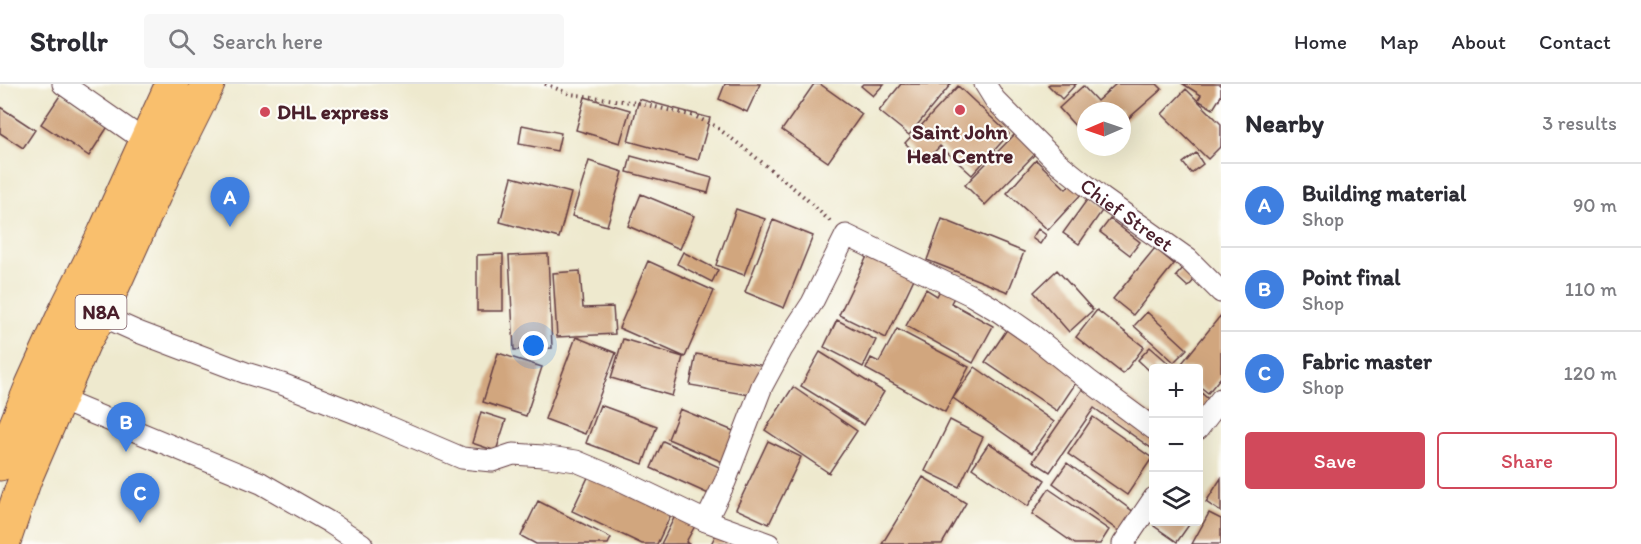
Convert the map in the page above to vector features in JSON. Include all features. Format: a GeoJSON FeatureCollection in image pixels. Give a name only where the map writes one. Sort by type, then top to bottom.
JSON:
{"type":"FeatureCollection","features":[{"type":"Feature","properties":{"kind":"highway","name":"N8A"},"geometry":{"type":"LineString","coordinates":[[0,464],[32,385],[172,84]]}},
{"type":"Feature","properties":{"kind":"highway","name":"N8A"},"geometry":{"type":"LineString","coordinates":[[3,544],[25,479],[84,342],[100,315],[171,158],[208,84]]}},
{"type":"Feature","properties":{"kind":"street"},"geometry":{"type":"LineString","coordinates":[[63,84],[145,141]]}},
{"type":"Feature","properties":{"kind":"street","name":"Chief Street"},"geometry":{"type":"LineString","coordinates":[[985,84],[995,100],[1056,161],[1102,198],[1188,259],[1221,292]]}},
{"type":"Feature","properties":{"kind":"street"},"geometry":{"type":"LineString","coordinates":[[706,521],[725,482],[762,386],[782,349],[812,303],[846,235],[971,295],[998,311],[1149,425]]}},
{"type":"Feature","properties":{"kind":"street"},"geometry":{"type":"LineString","coordinates":[[100,315],[138,332],[371,419],[462,458],[492,461],[513,454],[576,461],[706,521],[769,544]]}},
{"type":"Feature","properties":{"kind":"street"},"geometry":{"type":"LineString","coordinates":[[61,397],[75,406],[261,483],[362,544]]}},
{"type":"Feature","properties":{"kind":"street"},"geometry":{"type":"LineString","coordinates":[[1203,422],[1221,399]]}},
{"type":"Feature","properties":{"kind":"street"},"geometry":{"type":"LineString","coordinates":[[1123,544],[1149,505]]}},
{"type":"Feature","properties":{"kind":"path"},"geometry":{"type":"LineString","coordinates":[[545,84],[570,94],[671,110],[694,116],[715,126],[776,173],[846,235]]}},
{"type":"Feature","properties":{"kind":"building"},"geometry":{"type":"Polygon","coordinates":[[[725,84],[760,84],[747,112],[719,99],[725,84]]]}},
{"type":"Feature","properties":{"kind":"building"},"geometry":{"type":"Polygon","coordinates":[[[814,84],[820,84],[862,114],[828,162],[782,130],[814,84]]]}},
{"type":"Feature","properties":{"kind":"building"},"geometry":{"type":"Polygon","coordinates":[[[863,84],[884,84],[873,96],[861,86],[863,84]]]}},
{"type":"Feature","properties":{"kind":"building"},"geometry":{"type":"Polygon","coordinates":[[[901,84],[951,84],[909,135],[879,111],[901,84]]]}},
{"type":"Feature","properties":{"kind":"building"},"geometry":{"type":"Polygon","coordinates":[[[1076,84],[1062,99],[1048,85],[1076,84]]]}},
{"type":"Feature","properties":{"kind":"building"},"geometry":{"type":"Polygon","coordinates":[[[1116,84],[1157,84],[1162,89],[1131,116],[1131,102],[1077,102],[1077,128],[1059,108],[1083,86],[1097,101],[1116,84]]]}},
{"type":"Feature","properties":{"kind":"building"},"geometry":{"type":"Polygon","coordinates":[[[1183,84],[1221,84],[1221,96],[1213,109],[1198,100],[1201,95],[1183,84]]]}},
{"type":"Feature","properties":{"kind":"building","name":"Saint John Heal Centre"},"geometry":{"type":"Polygon","coordinates":[[[958,86],[1009,134],[972,175],[940,146],[925,162],[905,143],[958,86]]]}},
{"type":"Feature","properties":{"kind":"building"},"geometry":{"type":"Polygon","coordinates":[[[1186,89],[1221,124],[1221,146],[1208,159],[1162,114],[1186,89]]]}},
{"type":"Feature","properties":{"kind":"building"},"geometry":{"type":"Polygon","coordinates":[[[61,94],[109,125],[89,156],[41,124],[61,94]]]}},
{"type":"Feature","properties":{"kind":"building"},"geometry":{"type":"Polygon","coordinates":[[[585,97],[630,110],[620,143],[576,130],[585,97]]]}},
{"type":"Feature","properties":{"kind":"building"},"geometry":{"type":"Polygon","coordinates":[[[639,99],[710,118],[698,160],[628,141],[639,99]]]}},
{"type":"Feature","properties":{"kind":"building"},"geometry":{"type":"Polygon","coordinates":[[[0,107],[35,130],[23,148],[0,133],[0,107]]]}},
{"type":"Feature","properties":{"kind":"building"},"geometry":{"type":"Polygon","coordinates":[[[522,125],[561,133],[557,151],[519,144],[522,125]]]}},
{"type":"Feature","properties":{"kind":"building"},"geometry":{"type":"Polygon","coordinates":[[[1016,133],[1036,153],[985,205],[965,185],[1016,133]]]}},
{"type":"Feature","properties":{"kind":"building"},"geometry":{"type":"Polygon","coordinates":[[[1196,153],[1203,164],[1191,173],[1183,163],[1196,153]]]}},
{"type":"Feature","properties":{"kind":"building"},"geometry":{"type":"Polygon","coordinates":[[[631,156],[712,178],[708,193],[627,172],[631,156]]]}},
{"type":"Feature","properties":{"kind":"building"},"geometry":{"type":"Polygon","coordinates":[[[1036,160],[1066,189],[1074,181],[1085,190],[1048,230],[1007,193],[1036,160]]]}},
{"type":"Feature","properties":{"kind":"building"},"geometry":{"type":"Polygon","coordinates":[[[589,161],[623,172],[607,226],[572,216],[589,161]]]}},
{"type":"Feature","properties":{"kind":"building"},"geometry":{"type":"Polygon","coordinates":[[[512,177],[571,193],[559,238],[500,222],[512,177]]]}},
{"type":"Feature","properties":{"kind":"building"},"geometry":{"type":"Polygon","coordinates":[[[641,194],[694,216],[680,249],[628,226],[641,194]]]}},
{"type":"Feature","properties":{"kind":"building"},"geometry":{"type":"Polygon","coordinates":[[[1089,197],[1104,208],[1079,244],[1063,233],[1089,197]]]}},
{"type":"Feature","properties":{"kind":"building"},"geometry":{"type":"Polygon","coordinates":[[[736,209],[765,219],[744,275],[716,265],[736,209]]]}},
{"type":"Feature","properties":{"kind":"building"},"geometry":{"type":"Polygon","coordinates":[[[942,219],[1024,252],[1008,292],[927,260],[942,219]]]}},
{"type":"Feature","properties":{"kind":"building"},"geometry":{"type":"Polygon","coordinates":[[[1110,219],[1140,242],[1130,255],[1100,232],[1110,219]]]}},
{"type":"Feature","properties":{"kind":"building"},"geometry":{"type":"Polygon","coordinates":[[[773,220],[813,236],[784,308],[745,292],[773,220]]]}},
{"type":"Feature","properties":{"kind":"building"},"geometry":{"type":"Polygon","coordinates":[[[1038,229],[1046,235],[1040,244],[1032,238],[1038,229]]]}},
{"type":"Feature","properties":{"kind":"building"},"geometry":{"type":"Polygon","coordinates":[[[871,248],[918,270],[886,338],[839,315],[871,248]]]}},
{"type":"Feature","properties":{"kind":"building"},"geometry":{"type":"Polygon","coordinates":[[[1155,248],[1174,264],[1133,315],[1113,299],[1155,248]]]}},
{"type":"Feature","properties":{"kind":"building"},"geometry":{"type":"Polygon","coordinates":[[[683,252],[718,270],[712,282],[677,264],[683,252]]]}},
{"type":"Feature","properties":{"kind":"building"},"geometry":{"type":"Polygon","coordinates":[[[503,254],[503,311],[477,311],[477,255],[503,254]]]}},
{"type":"Feature","properties":{"kind":"building"},"geometry":{"type":"Polygon","coordinates":[[[548,254],[552,348],[514,350],[509,256],[548,254]]]}},
{"type":"Feature","properties":{"kind":"building"},"geometry":{"type":"Polygon","coordinates":[[[648,261],[714,291],[685,357],[619,328],[648,261]]]}},
{"type":"Feature","properties":{"kind":"building"},"geometry":{"type":"Polygon","coordinates":[[[1184,267],[1196,278],[1188,287],[1176,276],[1184,267]]]}},
{"type":"Feature","properties":{"kind":"building"},"geometry":{"type":"Polygon","coordinates":[[[1057,270],[1093,310],[1069,332],[1034,292],[1057,270]]]}},
{"type":"Feature","properties":{"kind":"building"},"geometry":{"type":"Polygon","coordinates":[[[580,271],[583,308],[613,307],[615,334],[557,337],[553,273],[580,271]]]}},
{"type":"Feature","properties":{"kind":"building"},"geometry":{"type":"Polygon","coordinates":[[[945,281],[959,288],[951,303],[993,326],[973,363],[906,326],[926,289],[937,296],[945,281]]]}},
{"type":"Feature","properties":{"kind":"building"},"geometry":{"type":"Polygon","coordinates":[[[1097,310],[1144,347],[1123,374],[1076,337],[1097,310]]]}},
{"type":"Feature","properties":{"kind":"building"},"geometry":{"type":"Polygon","coordinates":[[[1147,312],[1187,349],[1174,362],[1134,326],[1147,312]]]}},
{"type":"Feature","properties":{"kind":"building"},"geometry":{"type":"Polygon","coordinates":[[[1221,315],[1221,377],[1208,393],[1203,389],[1203,364],[1181,364],[1221,315]]]}},
{"type":"Feature","properties":{"kind":"building"},"geometry":{"type":"Polygon","coordinates":[[[837,320],[876,340],[863,367],[824,347],[837,320]]]}},
{"type":"Feature","properties":{"kind":"building"},"geometry":{"type":"Polygon","coordinates":[[[1010,325],[1082,374],[1057,411],[985,362],[1010,325]]]}},
{"type":"Feature","properties":{"kind":"building"},"geometry":{"type":"Polygon","coordinates":[[[897,329],[969,367],[945,412],[866,369],[871,358],[879,362],[897,329]]]}},
{"type":"Feature","properties":{"kind":"building"},"geometry":{"type":"Polygon","coordinates":[[[576,337],[616,353],[585,434],[545,419],[576,337]]]}},
{"type":"Feature","properties":{"kind":"building"},"geometry":{"type":"Polygon","coordinates":[[[623,339],[683,357],[672,396],[611,378],[623,339]]]}},
{"type":"Feature","properties":{"kind":"building"},"geometry":{"type":"Polygon","coordinates":[[[1150,347],[1169,364],[1149,364],[1149,370],[1138,360],[1150,347]]]}},
{"type":"Feature","properties":{"kind":"building"},"geometry":{"type":"Polygon","coordinates":[[[820,352],[884,392],[864,425],[801,386],[820,352]]]}},
{"type":"Feature","properties":{"kind":"building"},"geometry":{"type":"Polygon","coordinates":[[[498,353],[542,367],[526,416],[483,402],[498,353]]]}},
{"type":"Feature","properties":{"kind":"building"},"geometry":{"type":"Polygon","coordinates":[[[696,354],[766,366],[761,397],[690,385],[696,354]]]}},
{"type":"Feature","properties":{"kind":"building"},"geometry":{"type":"Polygon","coordinates":[[[975,367],[1054,422],[1032,453],[953,398],[975,367]]]}},
{"type":"Feature","properties":{"kind":"building"},"geometry":{"type":"Polygon","coordinates":[[[1093,374],[1149,412],[1149,446],[1094,408],[1050,472],[1033,461],[1093,374]]]}},
{"type":"Feature","properties":{"kind":"building"},"geometry":{"type":"Polygon","coordinates":[[[793,387],[857,431],[829,473],[765,430],[793,387]]]}},
{"type":"Feature","properties":{"kind":"building"},"geometry":{"type":"Polygon","coordinates":[[[1203,394],[1215,405],[1203,418],[1203,394]]]}},
{"type":"Feature","properties":{"kind":"building"},"geometry":{"type":"Polygon","coordinates":[[[600,405],[657,426],[643,464],[586,443],[600,405]]]}},
{"type":"Feature","properties":{"kind":"building"},"geometry":{"type":"Polygon","coordinates":[[[680,409],[743,435],[730,465],[668,439],[680,409]]]}},
{"type":"Feature","properties":{"kind":"building"},"geometry":{"type":"Polygon","coordinates":[[[481,412],[506,420],[496,451],[472,443],[481,412]]]}},
{"type":"Feature","properties":{"kind":"building"},"geometry":{"type":"Polygon","coordinates":[[[1093,417],[1149,456],[1149,462],[1127,495],[1068,454],[1093,417]]]}},
{"type":"Feature","properties":{"kind":"building"},"geometry":{"type":"Polygon","coordinates":[[[950,420],[983,437],[959,487],[925,471],[950,420]]]}},
{"type":"Feature","properties":{"kind":"building"},"geometry":{"type":"Polygon","coordinates":[[[663,441],[734,474],[722,500],[651,468],[663,441]]]}},
{"type":"Feature","properties":{"kind":"building"},"geometry":{"type":"Polygon","coordinates":[[[768,441],[801,457],[769,524],[736,509],[768,441]]]}},
{"type":"Feature","properties":{"kind":"building"},"geometry":{"type":"Polygon","coordinates":[[[989,443],[1045,480],[1028,506],[972,468],[989,443]]]}},
{"type":"Feature","properties":{"kind":"building"},"geometry":{"type":"Polygon","coordinates":[[[1067,463],[1138,515],[1124,535],[1053,483],[1067,463]]]}},
{"type":"Feature","properties":{"kind":"building"},"geometry":{"type":"Polygon","coordinates":[[[592,469],[674,508],[657,544],[642,544],[572,511],[592,469]]]}},
{"type":"Feature","properties":{"kind":"building"},"geometry":{"type":"Polygon","coordinates":[[[923,477],[966,503],[942,544],[882,544],[923,477]]]}},
{"type":"Feature","properties":{"kind":"building"},"geometry":{"type":"Polygon","coordinates":[[[1221,478],[1221,512],[1206,502],[1221,478]]]}},
{"type":"Feature","properties":{"kind":"building"},"geometry":{"type":"Polygon","coordinates":[[[1049,489],[1109,530],[1100,544],[1075,544],[1032,514],[1049,489]]]}},
{"type":"Feature","properties":{"kind":"building"},"geometry":{"type":"Polygon","coordinates":[[[538,501],[611,538],[608,544],[536,544],[521,536],[538,501]]]}},
{"type":"Feature","properties":{"kind":"building"},"geometry":{"type":"Polygon","coordinates":[[[680,506],[700,517],[686,542],[689,544],[661,544],[680,506]]]}},
{"type":"Feature","properties":{"kind":"building"},"geometry":{"type":"Polygon","coordinates":[[[1209,513],[1221,519],[1221,544],[1192,544],[1209,513]]]}},
{"type":"Feature","properties":{"kind":"building"},"geometry":{"type":"Polygon","coordinates":[[[1154,526],[1188,526],[1177,542],[1154,526]]]}},
{"type":"Feature","properties":{"kind":"building"},"geometry":{"type":"Polygon","coordinates":[[[720,527],[738,537],[734,544],[711,544],[720,527]]]}},
{"type":"Feature","properties":{"kind":"place","name":"Saint John Heal Centre"},"geometry":{"type":"Point","coordinates":[960,110]}},
{"type":"Feature","properties":{"kind":"place","name":"DHL express"},"geometry":{"type":"Point","coordinates":[265,112]}},
{"type":"Feature","properties":{"kind":"place","name":"Building material"},"geometry":{"type":"Point","coordinates":[230,227]}},
{"type":"Feature","properties":{"kind":"place","name":"Point final"},"geometry":{"type":"Point","coordinates":[126,452]}},
{"type":"Feature","properties":{"kind":"place","name":"Fabric master"},"geometry":{"type":"Point","coordinates":[140,523]}}]}
